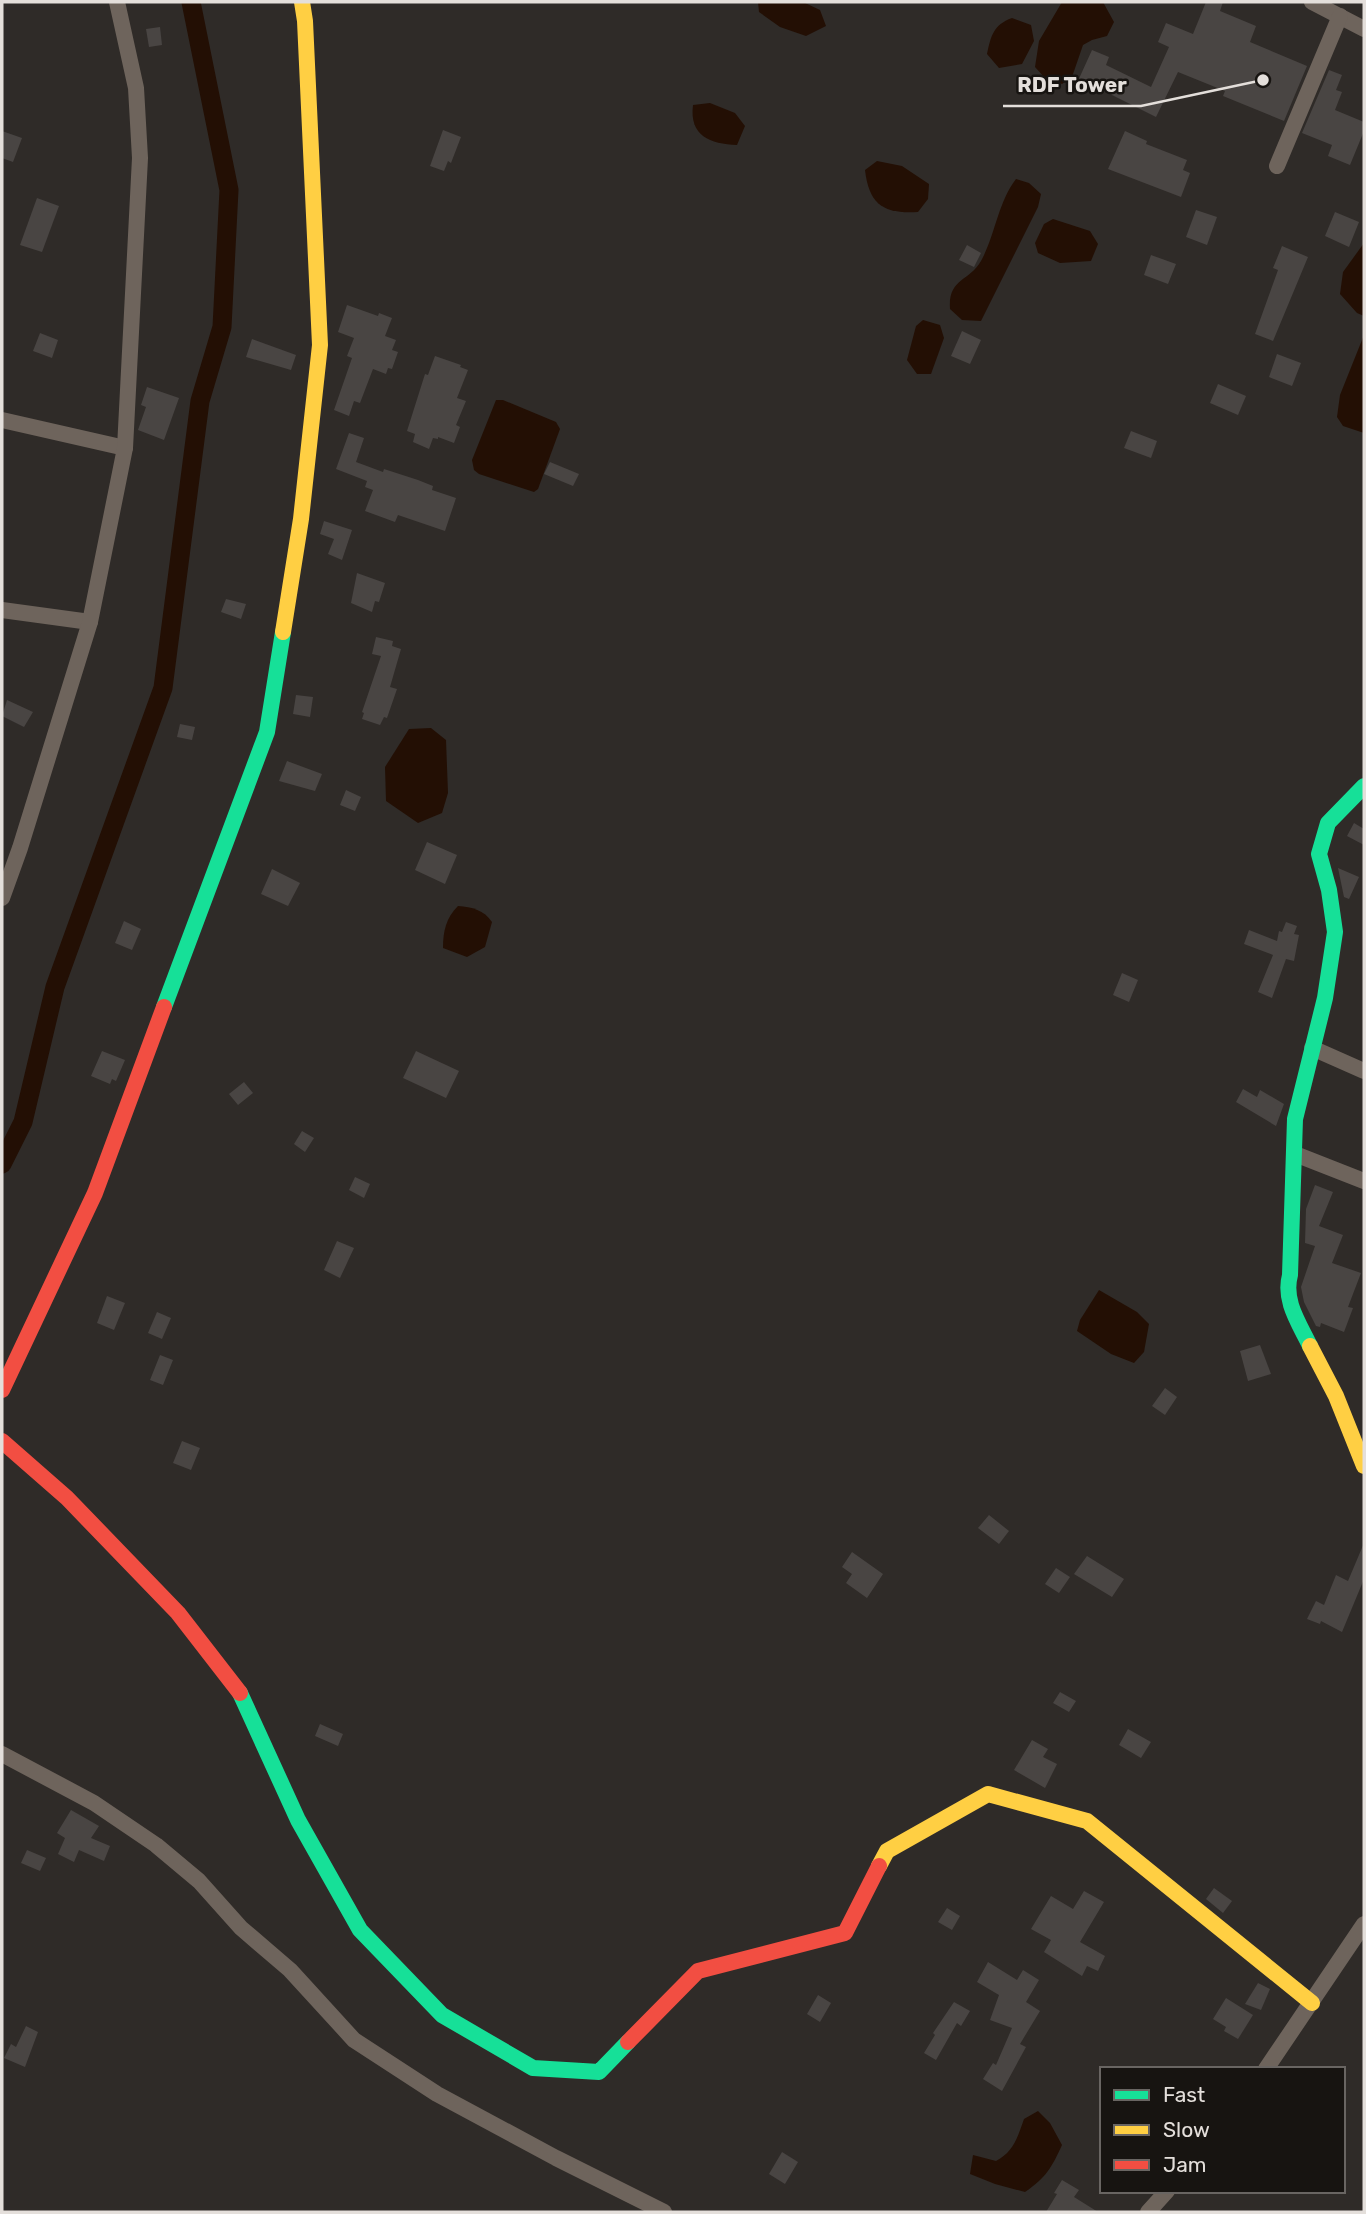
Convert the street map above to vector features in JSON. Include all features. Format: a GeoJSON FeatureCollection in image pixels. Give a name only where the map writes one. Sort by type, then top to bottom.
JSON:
{"type":"FeatureCollection","features":[{"type":"Feature","properties":{"kind":"street"},"geometry":{"type":"LineString","coordinates":[[2,898],[90,622],[125,448],[140,158],[136,88],[117,2]]}},
{"type":"Feature","properties":{"kind":"street"},"geometry":{"type":"LineString","coordinates":[[2,1390],[95,1193],[268,732],[301,519],[320,345],[302,2]]}},
{"type":"Feature","properties":{"kind":"street"},"geometry":{"type":"LineString","coordinates":[[1312,2],[1364,29]]}},
{"type":"Feature","properties":{"kind":"street"},"geometry":{"type":"LineString","coordinates":[[1278,166],[1340,16]]}},
{"type":"Feature","properties":{"kind":"street"},"geometry":{"type":"LineString","coordinates":[[2,420],[125,448]]}},
{"type":"Feature","properties":{"kind":"street"},"geometry":{"type":"LineString","coordinates":[[2,610],[90,622]]}},
{"type":"Feature","properties":{"kind":"street"},"geometry":{"type":"LineString","coordinates":[[1364,786],[1328,823],[1319,854],[1335,932],[1325,998],[1295,1119],[1290,1275],[1287,1286],[1290,1306],[1336,1396],[1364,1466]]}},
{"type":"Feature","properties":{"kind":"street"},"geometry":{"type":"LineString","coordinates":[[1312,1048],[1364,1071]]}},
{"type":"Feature","properties":{"kind":"street"},"geometry":{"type":"LineString","coordinates":[[1295,1154],[1364,1181]]}},
{"type":"Feature","properties":{"kind":"street"},"geometry":{"type":"LineString","coordinates":[[2,1441],[67,1498],[178,1613],[242,1695],[298,1820],[360,1930],[442,2015],[533,2068],[599,2072],[698,1971],[845,1933],[887,1850],[988,1794],[1087,1821],[1312,2003]]}},
{"type":"Feature","properties":{"kind":"street"},"geometry":{"type":"LineString","coordinates":[[2,1754],[94,1803],[156,1845],[199,1881],[241,1928],[290,1970],[354,2040],[437,2094],[664,2212]]}},
{"type":"Feature","properties":{"kind":"street"},"geometry":{"type":"LineString","coordinates":[[1267,2067],[1364,1924]]}},
{"type":"Feature","properties":{"kind":"street"},"geometry":{"type":"LineString","coordinates":[[1148,2212],[1165,2193]]}},
{"type":"Feature","properties":{"kind":"shaded area"},"geometry":{"type":"Polygon","coordinates":[[[758,2],[803,2],[820,10],[826,26],[806,36],[780,27],[759,12],[758,2]]]}},
{"type":"Feature","properties":{"kind":"shaded area"},"geometry":{"type":"Polygon","coordinates":[[[1062,2],[1103,2],[1114,22],[1107,36],[1083,45],[1072,77],[1062,84],[1044,77],[1035,67],[1039,41],[1062,2]]]}},
{"type":"Feature","properties":{"kind":"shaded area"},"geometry":{"type":"Polygon","coordinates":[[[1012,18],[1031,25],[1034,41],[1022,64],[999,68],[987,54],[990,42],[997,28],[1012,18]]]}},
{"type":"Feature","properties":{"kind":"shaded area"},"geometry":{"type":"Polygon","coordinates":[[[710,103],[735,113],[745,126],[737,145],[718,143],[698,131],[694,124],[693,105],[710,103]]]}},
{"type":"Feature","properties":{"kind":"shaded area"},"geometry":{"type":"Polygon","coordinates":[[[877,161],[902,166],[929,184],[928,199],[918,212],[887,209],[875,199],[870,192],[865,170],[877,161]]]}},
{"type":"Feature","properties":{"kind":"shaded area"},"geometry":{"type":"Polygon","coordinates":[[[1016,179],[1029,183],[1041,194],[1038,207],[981,321],[962,320],[950,309],[952,291],[981,261],[1005,198],[1016,179]]]}},
{"type":"Feature","properties":{"kind":"shaded area"},"geometry":{"type":"Polygon","coordinates":[[[1053,219],[1090,231],[1098,244],[1091,261],[1060,263],[1038,253],[1035,243],[1044,224],[1053,219]]]}},
{"type":"Feature","properties":{"kind":"shaded area"},"geometry":{"type":"Polygon","coordinates":[[[1364,243],[1364,316],[1357,313],[1340,294],[1343,272],[1364,243]]]}},
{"type":"Feature","properties":{"kind":"shaded area"},"geometry":{"type":"Polygon","coordinates":[[[923,320],[940,325],[944,338],[931,374],[917,374],[907,360],[916,326],[923,320]]]}},
{"type":"Feature","properties":{"kind":"shaded area"},"geometry":{"type":"Polygon","coordinates":[[[1364,335],[1364,433],[1343,426],[1337,417],[1340,395],[1364,335]]]}},
{"type":"Feature","properties":{"kind":"shaded area"},"geometry":{"type":"Polygon","coordinates":[[[496,400],[503,400],[556,422],[560,429],[538,489],[534,492],[474,470],[472,460],[496,400]]]}},
{"type":"Feature","properties":{"kind":"shaded area"},"geometry":{"type":"Polygon","coordinates":[[[431,728],[446,740],[448,793],[442,813],[418,823],[386,801],[385,767],[409,729],[431,728]]]}},
{"type":"Feature","properties":{"kind":"shaded area"},"geometry":{"type":"Polygon","coordinates":[[[458,906],[477,910],[492,922],[485,947],[467,957],[443,948],[446,925],[458,906]]]}},
{"type":"Feature","properties":{"kind":"shaded area"},"geometry":{"type":"Polygon","coordinates":[[[1099,1290],[1137,1312],[1149,1324],[1144,1352],[1134,1363],[1111,1354],[1077,1331],[1080,1320],[1099,1290]]]}},
{"type":"Feature","properties":{"kind":"shaded area"},"geometry":{"type":"Polygon","coordinates":[[[1038,2111],[1050,2123],[1062,2145],[1051,2166],[1038,2182],[1025,2192],[970,2174],[973,2155],[996,2161],[1002,2157],[1014,2143],[1024,2119],[1038,2111]]]}},
{"type":"Feature","properties":{"kind":"building"},"geometry":{"type":"Polygon","coordinates":[[[1206,2],[1223,2],[1220,11],[1256,26],[1250,42],[1307,66],[1284,121],[1223,96],[1225,91],[1178,72],[1156,117],[1096,87],[1095,91],[1077,83],[1092,50],[1109,57],[1106,65],[1151,87],[1169,47],[1158,42],[1166,23],[1193,34],[1206,2]]]}},
{"type":"Feature","properties":{"kind":"building"},"geometry":{"type":"Polygon","coordinates":[[[160,27],[162,45],[149,47],[146,29],[160,27]]]}},
{"type":"Feature","properties":{"kind":"building"},"geometry":{"type":"Polygon","coordinates":[[[1329,70],[1342,75],[1336,90],[1342,92],[1335,110],[1364,122],[1364,131],[1350,165],[1328,156],[1332,145],[1302,133],[1329,70]]]}},
{"type":"Feature","properties":{"kind":"building"},"geometry":{"type":"Polygon","coordinates":[[[443,130],[461,137],[451,163],[448,161],[444,171],[430,166],[443,130]]]}},
{"type":"Feature","properties":{"kind":"building"},"geometry":{"type":"Polygon","coordinates":[[[2,131],[22,138],[13,162],[2,158],[2,131]]]}},
{"type":"Feature","properties":{"kind":"building"},"geometry":{"type":"Polygon","coordinates":[[[1125,131],[1147,141],[1146,144],[1187,160],[1183,170],[1190,173],[1181,197],[1108,169],[1125,131]]]}},
{"type":"Feature","properties":{"kind":"building"},"geometry":{"type":"Polygon","coordinates":[[[37,198],[59,206],[42,252],[20,245],[37,198]]]}},
{"type":"Feature","properties":{"kind":"building"},"geometry":{"type":"Polygon","coordinates":[[[1196,210],[1217,217],[1207,245],[1186,237],[1196,210]]]}},
{"type":"Feature","properties":{"kind":"building"},"geometry":{"type":"Polygon","coordinates":[[[1335,212],[1359,222],[1349,247],[1325,236],[1335,212]]]}},
{"type":"Feature","properties":{"kind":"building"},"geometry":{"type":"Polygon","coordinates":[[[967,245],[981,253],[974,267],[959,260],[967,245]]]}},
{"type":"Feature","properties":{"kind":"building"},"geometry":{"type":"Polygon","coordinates":[[[1282,246],[1308,257],[1273,341],[1255,334],[1278,270],[1273,268],[1282,246]]]}},
{"type":"Feature","properties":{"kind":"building"},"geometry":{"type":"Polygon","coordinates":[[[1151,255],[1176,264],[1168,284],[1144,275],[1151,255]]]}},
{"type":"Feature","properties":{"kind":"building"},"geometry":{"type":"Polygon","coordinates":[[[347,305],[392,318],[385,336],[396,340],[392,350],[398,352],[392,369],[388,368],[386,374],[373,369],[360,403],[354,401],[349,416],[334,410],[352,358],[347,356],[354,338],[338,332],[347,305]]]}},
{"type":"Feature","properties":{"kind":"building"},"geometry":{"type":"Polygon","coordinates":[[[962,331],[981,340],[970,364],[951,356],[962,331]]]}},
{"type":"Feature","properties":{"kind":"building"},"geometry":{"type":"Polygon","coordinates":[[[40,333],[58,340],[52,358],[33,351],[40,333]]]}},
{"type":"Feature","properties":{"kind":"building"},"geometry":{"type":"Polygon","coordinates":[[[252,339],[296,355],[291,370],[246,357],[252,339]]]}},
{"type":"Feature","properties":{"kind":"building"},"geometry":{"type":"Polygon","coordinates":[[[1277,354],[1301,363],[1292,386],[1269,377],[1277,354]]]}},
{"type":"Feature","properties":{"kind":"building"},"geometry":{"type":"Polygon","coordinates":[[[435,356],[468,370],[457,398],[466,401],[456,425],[460,427],[454,443],[438,437],[433,438],[429,449],[413,442],[415,434],[407,431],[425,374],[428,375],[435,356]]]}},
{"type":"Feature","properties":{"kind":"building"},"geometry":{"type":"Polygon","coordinates":[[[1218,384],[1246,396],[1238,415],[1210,403],[1218,384]]]}},
{"type":"Feature","properties":{"kind":"building"},"geometry":{"type":"Polygon","coordinates":[[[147,387],[179,398],[164,440],[138,430],[146,407],[141,405],[147,387]]]}},
{"type":"Feature","properties":{"kind":"building"},"geometry":{"type":"Polygon","coordinates":[[[1131,431],[1157,441],[1151,458],[1124,448],[1131,431]]]}},
{"type":"Feature","properties":{"kind":"building"},"geometry":{"type":"Polygon","coordinates":[[[349,433],[364,438],[356,462],[418,480],[433,486],[432,490],[456,498],[445,531],[398,515],[395,522],[365,511],[373,490],[365,487],[367,481],[336,469],[349,433]]]}},
{"type":"Feature","properties":{"kind":"building"},"geometry":{"type":"Polygon","coordinates":[[[550,462],[579,474],[573,486],[544,474],[550,462]]]}},
{"type":"Feature","properties":{"kind":"building"},"geometry":{"type":"Polygon","coordinates":[[[324,521],[352,530],[342,560],[328,554],[334,539],[320,534],[324,521]]]}},
{"type":"Feature","properties":{"kind":"building"},"geometry":{"type":"Polygon","coordinates":[[[357,573],[385,583],[379,602],[375,601],[372,612],[351,603],[357,573]]]}},
{"type":"Feature","properties":{"kind":"building"},"geometry":{"type":"Polygon","coordinates":[[[226,599],[246,604],[241,619],[221,612],[226,599]]]}},
{"type":"Feature","properties":{"kind":"building"},"geometry":{"type":"Polygon","coordinates":[[[376,637],[393,641],[392,646],[401,649],[390,687],[397,689],[387,718],[384,717],[380,725],[362,719],[381,656],[372,654],[376,637]]]}},
{"type":"Feature","properties":{"kind":"building"},"geometry":{"type":"Polygon","coordinates":[[[296,695],[313,697],[310,717],[293,714],[296,695]]]}},
{"type":"Feature","properties":{"kind":"building"},"geometry":{"type":"Polygon","coordinates":[[[7,700],[33,712],[24,727],[2,716],[7,700]]]}},
{"type":"Feature","properties":{"kind":"building"},"geometry":{"type":"Polygon","coordinates":[[[180,724],[195,727],[192,740],[177,737],[180,724]]]}},
{"type":"Feature","properties":{"kind":"building"},"geometry":{"type":"Polygon","coordinates":[[[287,761],[322,774],[315,791],[279,781],[287,761]]]}},
{"type":"Feature","properties":{"kind":"building"},"geometry":{"type":"Polygon","coordinates":[[[346,790],[361,797],[355,811],[340,805],[346,790]]]}},
{"type":"Feature","properties":{"kind":"building"},"geometry":{"type":"Polygon","coordinates":[[[1354,823],[1364,829],[1364,845],[1347,836],[1354,823]]]}},
{"type":"Feature","properties":{"kind":"building"},"geometry":{"type":"Polygon","coordinates":[[[427,842],[457,855],[445,884],[415,870],[427,842]]]}},
{"type":"Feature","properties":{"kind":"building"},"geometry":{"type":"Polygon","coordinates":[[[1338,868],[1359,877],[1349,899],[1344,897],[1338,868]]]}},
{"type":"Feature","properties":{"kind":"building"},"geometry":{"type":"Polygon","coordinates":[[[272,869],[300,883],[288,906],[261,894],[272,869]]]}},
{"type":"Feature","properties":{"kind":"building"},"geometry":{"type":"Polygon","coordinates":[[[124,921],[141,929],[132,950],[115,943],[124,921]]]}},
{"type":"Feature","properties":{"kind":"building"},"geometry":{"type":"Polygon","coordinates":[[[1286,922],[1297,926],[1294,934],[1299,935],[1294,961],[1286,959],[1272,998],[1258,992],[1273,955],[1244,944],[1249,930],[1277,941],[1279,931],[1282,932],[1286,922]]]}},
{"type":"Feature","properties":{"kind":"building"},"geometry":{"type":"Polygon","coordinates":[[[1122,973],[1138,980],[1129,1002],[1113,995],[1122,973]]]}},
{"type":"Feature","properties":{"kind":"building"},"geometry":{"type":"Polygon","coordinates":[[[102,1051],[125,1060],[116,1081],[112,1079],[110,1084],[91,1076],[102,1051]]]}},
{"type":"Feature","properties":{"kind":"building"},"geometry":{"type":"Polygon","coordinates":[[[416,1051],[459,1071],[446,1098],[403,1078],[416,1051]]]}},
{"type":"Feature","properties":{"kind":"building"},"geometry":{"type":"Polygon","coordinates":[[[244,1082],[253,1093],[238,1105],[229,1094],[244,1082]]]}},
{"type":"Feature","properties":{"kind":"building"},"geometry":{"type":"Polygon","coordinates":[[[1243,1089],[1257,1097],[1260,1090],[1284,1104],[1276,1126],[1236,1102],[1243,1089]]]}},
{"type":"Feature","properties":{"kind":"building"},"geometry":{"type":"Polygon","coordinates":[[[302,1131],[314,1138],[305,1152],[294,1144],[302,1131]]]}},
{"type":"Feature","properties":{"kind":"building"},"geometry":{"type":"Polygon","coordinates":[[[355,1177],[370,1184],[364,1198],[349,1190],[355,1177]]]}},
{"type":"Feature","properties":{"kind":"building"},"geometry":{"type":"Polygon","coordinates":[[[1315,1185],[1333,1192],[1319,1226],[1343,1235],[1332,1263],[1361,1273],[1348,1307],[1353,1308],[1344,1332],[1321,1323],[1320,1327],[1316,1326],[1304,1302],[1301,1287],[1315,1246],[1305,1243],[1306,1209],[1315,1185]]]}},
{"type":"Feature","properties":{"kind":"building"},"geometry":{"type":"Polygon","coordinates":[[[337,1241],[354,1248],[340,1278],[324,1270],[337,1241]]]}},
{"type":"Feature","properties":{"kind":"building"},"geometry":{"type":"Polygon","coordinates":[[[107,1296],[125,1303],[114,1330],[97,1323],[107,1296]]]}},
{"type":"Feature","properties":{"kind":"building"},"geometry":{"type":"Polygon","coordinates":[[[157,1312],[171,1318],[162,1339],[148,1333],[157,1312]]]}},
{"type":"Feature","properties":{"kind":"building"},"geometry":{"type":"Polygon","coordinates":[[[1260,1345],[1271,1374],[1248,1381],[1240,1351],[1260,1345]]]}},
{"type":"Feature","properties":{"kind":"building"},"geometry":{"type":"Polygon","coordinates":[[[160,1355],[173,1360],[163,1385],[150,1380],[160,1355]]]}},
{"type":"Feature","properties":{"kind":"building"},"geometry":{"type":"Polygon","coordinates":[[[1165,1388],[1177,1397],[1165,1415],[1152,1406],[1165,1388]]]}},
{"type":"Feature","properties":{"kind":"building"},"geometry":{"type":"Polygon","coordinates":[[[182,1441],[200,1448],[191,1470],[173,1463],[182,1441]]]}},
{"type":"Feature","properties":{"kind":"building"},"geometry":{"type":"Polygon","coordinates":[[[989,1515],[1009,1531],[999,1544],[978,1528],[989,1515]]]}},
{"type":"Feature","properties":{"kind":"building"},"geometry":{"type":"Polygon","coordinates":[[[1364,1543],[1364,1579],[1342,1632],[1321,1621],[1320,1624],[1307,1619],[1316,1601],[1324,1605],[1336,1575],[1348,1581],[1364,1543]]]}},
{"type":"Feature","properties":{"kind":"building"},"geometry":{"type":"Polygon","coordinates":[[[852,1552],[883,1574],[867,1598],[846,1583],[852,1574],[842,1567],[852,1552]]]}},
{"type":"Feature","properties":{"kind":"building"},"geometry":{"type":"Polygon","coordinates":[[[1087,1556],[1124,1579],[1112,1597],[1074,1574],[1087,1556]]]}},
{"type":"Feature","properties":{"kind":"building"},"geometry":{"type":"Polygon","coordinates":[[[1056,1568],[1070,1577],[1059,1593],[1045,1584],[1056,1568]]]}},
{"type":"Feature","properties":{"kind":"building"},"geometry":{"type":"Polygon","coordinates":[[[1060,1692],[1076,1701],[1069,1712],[1053,1703],[1060,1692]]]}},
{"type":"Feature","properties":{"kind":"building"},"geometry":{"type":"Polygon","coordinates":[[[320,1724],[343,1734],[338,1746],[315,1736],[320,1724]]]}},
{"type":"Feature","properties":{"kind":"building"},"geometry":{"type":"Polygon","coordinates":[[[1128,1729],[1151,1742],[1141,1758],[1119,1745],[1128,1729]]]}},
{"type":"Feature","properties":{"kind":"building"},"geometry":{"type":"Polygon","coordinates":[[[1032,1740],[1048,1749],[1043,1757],[1057,1764],[1045,1788],[1014,1770],[1032,1740]]]}},
{"type":"Feature","properties":{"kind":"building"},"geometry":{"type":"Polygon","coordinates":[[[71,1810],[99,1826],[91,1838],[110,1846],[104,1861],[79,1850],[74,1862],[58,1854],[65,1838],[57,1833],[71,1810]]]}},
{"type":"Feature","properties":{"kind":"building"},"geometry":{"type":"Polygon","coordinates":[[[27,1850],[46,1858],[40,1871],[21,1863],[27,1850]]]}},
{"type":"Feature","properties":{"kind":"building"},"geometry":{"type":"Polygon","coordinates":[[[1214,1888],[1232,1901],[1223,1913],[1206,1899],[1214,1888]]]}},
{"type":"Feature","properties":{"kind":"building"},"geometry":{"type":"Polygon","coordinates":[[[1084,1891],[1104,1902],[1080,1942],[1105,1956],[1098,1971],[1087,1966],[1082,1976],[1044,1952],[1051,1940],[1031,1929],[1051,1896],[1073,1909],[1084,1891]]]}},
{"type":"Feature","properties":{"kind":"building"},"geometry":{"type":"Polygon","coordinates":[[[947,1908],[960,1916],[952,1930],[938,1922],[947,1908]]]}},
{"type":"Feature","properties":{"kind":"building"},"geometry":{"type":"Polygon","coordinates":[[[988,1962],[1017,1980],[1023,1970],[1039,1980],[1026,2002],[1040,2011],[1020,2044],[1026,2047],[1002,2091],[983,2079],[993,2063],[996,2065],[1012,2028],[990,2020],[999,1995],[977,1982],[988,1962]]]}},
{"type":"Feature","properties":{"kind":"building"},"geometry":{"type":"Polygon","coordinates":[[[1258,1983],[1270,1989],[1261,2010],[1245,2004],[1258,1983]]]}},
{"type":"Feature","properties":{"kind":"building"},"geometry":{"type":"Polygon","coordinates":[[[818,1995],[831,2003],[820,2022],[807,2014],[818,1995]]]}},
{"type":"Feature","properties":{"kind":"building"},"geometry":{"type":"Polygon","coordinates":[[[1226,1998],[1253,2015],[1238,2039],[1224,2031],[1226,2027],[1213,2019],[1226,1998]]]}},
{"type":"Feature","properties":{"kind":"building"},"geometry":{"type":"Polygon","coordinates":[[[954,2002],[970,2011],[961,2026],[957,2023],[936,2060],[924,2053],[935,2035],[933,2033],[954,2002]]]}},
{"type":"Feature","properties":{"kind":"building"},"geometry":{"type":"Polygon","coordinates":[[[26,2026],[38,2032],[25,2067],[4,2058],[11,2044],[16,2047],[26,2026]]]}},
{"type":"Feature","properties":{"kind":"building"},"geometry":{"type":"Polygon","coordinates":[[[782,2152],[798,2162],[785,2184],[769,2174],[782,2152]]]}},
{"type":"Feature","properties":{"kind":"building"},"geometry":{"type":"Polygon","coordinates":[[[1062,2180],[1079,2190],[1074,2197],[1098,2212],[1046,2212],[1062,2180]]]}},
{"type":"Feature","properties":{"kind":"waterway"},"geometry":{"type":"LineString","coordinates":[[2,1164],[23,1122],[55,987],[163,688],[200,401],[222,327],[229,190],[191,2]]}},
{"type":"Feature","properties":{"kind":"traffic: fast"},"geometry":{"type":"LineString","coordinates":[[164,1007],[267,732],[283,632]]}},
{"type":"Feature","properties":{"kind":"traffic: fast"},"geometry":{"type":"LineString","coordinates":[[1310,1346],[1293,1312],[1288,1285],[1295,1119],[1325,998],[1335,932],[1329,890],[1319,854],[1328,823],[1364,786]]}},
{"type":"Feature","properties":{"kind":"traffic: fast"},"geometry":{"type":"LineString","coordinates":[[240,1693],[298,1820],[360,1930],[442,2015],[533,2068],[599,2072],[628,2042]]}},
{"type":"Feature","properties":{"kind":"traffic: slow"},"geometry":{"type":"LineString","coordinates":[[283,632],[301,519],[320,345],[302,2]]}},
{"type":"Feature","properties":{"kind":"traffic: slow"},"geometry":{"type":"LineString","coordinates":[[1310,1346],[1336,1396],[1364,1466]]}},
{"type":"Feature","properties":{"kind":"traffic: slow"},"geometry":{"type":"LineString","coordinates":[[879,1866],[887,1851],[988,1794],[1087,1821],[1312,2003]]}},
{"type":"Feature","properties":{"kind":"traffic: jam"},"geometry":{"type":"LineString","coordinates":[[2,1390],[95,1193],[164,1007]]}},
{"type":"Feature","properties":{"kind":"traffic: jam"},"geometry":{"type":"LineString","coordinates":[[2,1441],[67,1498],[178,1613],[240,1693]]}},
{"type":"Feature","properties":{"kind":"traffic: jam"},"geometry":{"type":"LineString","coordinates":[[628,2042],[698,1971],[845,1933],[879,1866]]}},
{"type":"Feature","properties":{"kind":"place","name":"RDF Tower"},"geometry":{"type":"Point","coordinates":[1263,80]}}]}
